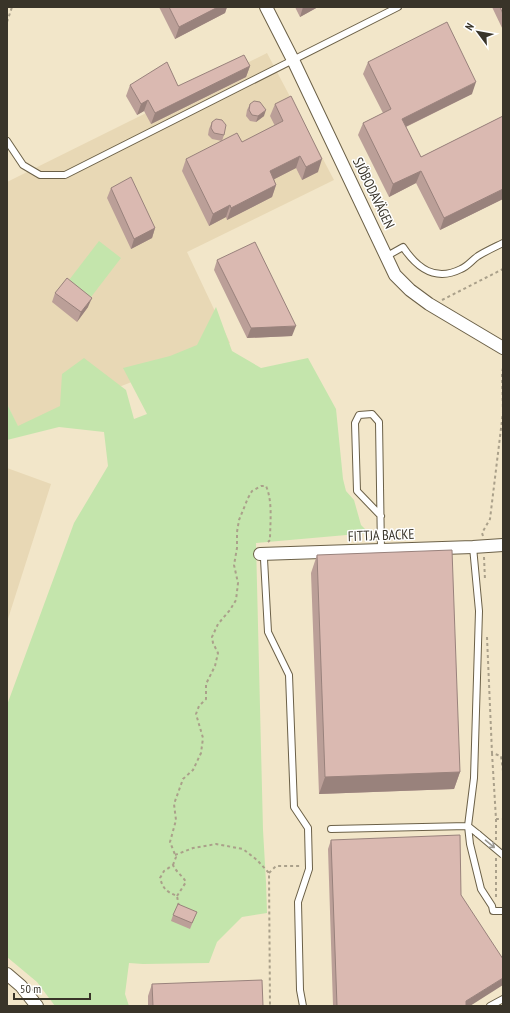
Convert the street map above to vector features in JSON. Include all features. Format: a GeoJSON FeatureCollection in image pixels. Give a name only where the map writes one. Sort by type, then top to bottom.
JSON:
{"type":"FeatureCollection","features":[{"type":"Feature","properties":{"kind":"street","name":"SJÖBODAVÄGEN"},"geometry":{"type":"LineString","coordinates":[[266,7],[293,60],[395,275],[410,290],[429,304],[503,348]]}},
{"type":"Feature","properties":{"kind":"street","name":"FITTJA BACKE"},"geometry":{"type":"LineString","coordinates":[[260,554],[503,545]]}},
{"type":"Feature","properties":{"kind":"street"},"geometry":{"type":"LineString","coordinates":[[7,974],[21,986],[37,1006]]}},
{"type":"Feature","properties":{"kind":"lane"},"geometry":{"type":"LineString","coordinates":[[7,141],[23,165],[40,175],[65,175],[398,7]]}},
{"type":"Feature","properties":{"kind":"lane"},"geometry":{"type":"LineString","coordinates":[[387,256],[404,247],[409,256],[427,271],[436,274],[443,274],[461,269],[477,257],[503,243]]}},
{"type":"Feature","properties":{"kind":"lane"},"geometry":{"type":"LineString","coordinates":[[381,516],[357,491],[355,423],[359,415],[372,414],[379,422],[381,516],[381,550]]}},
{"type":"Feature","properties":{"kind":"lane"},"geometry":{"type":"LineString","coordinates":[[479,547],[479,611],[474,778],[468,826],[470,844],[481,889],[492,906],[493,911],[503,911]]}},
{"type":"Feature","properties":{"kind":"lane"},"geometry":{"type":"LineString","coordinates":[[260,554],[264,560],[268,632],[289,675],[294,807],[308,828],[309,869],[298,902],[300,990],[303,1006]]}},
{"type":"Feature","properties":{"kind":"lane"},"geometry":{"type":"LineString","coordinates":[[331,829],[468,826],[503,854]]}},
{"type":"Feature","properties":{"kind":"lane"},"geometry":{"type":"LineString","coordinates":[[490,1006],[503,998]]}},
{"type":"Feature","properties":{"kind":"path"},"geometry":{"type":"LineString","coordinates":[[7,22],[12,7]]}},
{"type":"Feature","properties":{"kind":"path"},"geometry":{"type":"LineString","coordinates":[[429,304],[447,298],[503,269]]}},
{"type":"Feature","properties":{"kind":"path"},"geometry":{"type":"LineString","coordinates":[[485,587],[479,547],[482,533],[490,519],[503,412],[503,368]]}},
{"type":"Feature","properties":{"kind":"path"},"geometry":{"type":"LineString","coordinates":[[177,896],[170,893],[162,886],[160,878],[164,871],[173,865],[176,857],[170,842],[176,820],[174,804],[183,778],[193,770],[201,753],[203,738],[196,714],[199,706],[206,699],[206,684],[215,666],[218,654],[212,637],[218,624],[236,600],[238,583],[234,565],[238,548],[238,520],[252,491],[261,486],[266,486],[270,501],[270,540],[260,554]]}},
{"type":"Feature","properties":{"kind":"path"},"geometry":{"type":"LineString","coordinates":[[487,633],[496,819],[503,819]]}},
{"type":"Feature","properties":{"kind":"path"},"geometry":{"type":"LineString","coordinates":[[492,753],[501,756],[503,771]]}},
{"type":"Feature","properties":{"kind":"path"},"geometry":{"type":"LineString","coordinates":[[175,855],[193,848],[216,844],[243,848],[269,873],[270,1006]]}},
{"type":"Feature","properties":{"kind":"path"},"geometry":{"type":"LineString","coordinates":[[173,865],[186,882],[177,896],[180,910]]}},
{"type":"Feature","properties":{"kind":"path"},"geometry":{"type":"LineString","coordinates":[[269,873],[276,866],[309,866]]}},
{"type":"Feature","properties":{"kind":"shaded area"},"geometry":{"type":"Polygon","coordinates":[[[267,53],[334,180],[187,252],[230,343],[18,427],[7,404],[7,182],[267,53]]]}},
{"type":"Feature","properties":{"kind":"shaded area"},"geometry":{"type":"Polygon","coordinates":[[[7,468],[51,484],[7,622],[7,468]]]}},
{"type":"Feature","properties":{"kind":"green space"},"geometry":{"type":"Polygon","coordinates":[[[99,241],[121,258],[88,301],[66,284],[99,241]]]}},
{"type":"Feature","properties":{"kind":"green space"},"geometry":{"type":"Polygon","coordinates":[[[216,307],[232,351],[261,368],[308,358],[336,409],[343,479],[346,491],[354,500],[361,525],[369,533],[256,543],[263,830],[267,913],[242,917],[217,942],[209,963],[129,963],[125,994],[129,1006],[55,1006],[37,982],[7,957],[7,705],[74,523],[108,466],[104,432],[59,427],[7,440],[7,404],[18,426],[60,406],[62,374],[84,358],[126,390],[134,419],[147,414],[123,368],[170,356],[197,345],[216,307]]]}},
{"type":"Feature","properties":{"kind":"building"},"geometry":{"type":"Polygon","coordinates":[[[169,7],[218,7],[179,27],[169,7]]]}},
{"type":"Feature","properties":{"kind":"building"},"geometry":{"type":"Polygon","coordinates":[[[500,7],[503,7],[503,14],[500,7]]]}},
{"type":"Feature","properties":{"kind":"building"},"geometry":{"type":"Polygon","coordinates":[[[447,22],[476,82],[402,119],[421,157],[503,116],[503,189],[444,218],[421,171],[393,184],[363,123],[391,109],[368,62],[447,22]]]}},
{"type":"Feature","properties":{"kind":"building"},"geometry":{"type":"Polygon","coordinates":[[[244,55],[250,66],[155,113],[148,100],[141,104],[130,85],[167,62],[178,86],[244,55]]]}},
{"type":"Feature","properties":{"kind":"building"},"geometry":{"type":"Polygon","coordinates":[[[291,96],[322,159],[306,167],[300,156],[270,171],[276,185],[231,208],[230,205],[213,214],[186,159],[237,133],[242,142],[283,121],[275,104],[291,96]]]}},
{"type":"Feature","properties":{"kind":"building"},"geometry":{"type":"Polygon","coordinates":[[[254,101],[260,102],[266,110],[258,116],[252,115],[249,110],[250,104],[254,101]]]}},
{"type":"Feature","properties":{"kind":"building"},"geometry":{"type":"Polygon","coordinates":[[[216,119],[222,120],[226,125],[224,135],[214,133],[211,128],[212,122],[216,119]]]}},
{"type":"Feature","properties":{"kind":"building"},"geometry":{"type":"Polygon","coordinates":[[[131,177],[155,228],[134,239],[111,188],[131,177]]]}},
{"type":"Feature","properties":{"kind":"building"},"geometry":{"type":"Polygon","coordinates":[[[255,242],[296,326],[251,328],[217,260],[255,242]]]}},
{"type":"Feature","properties":{"kind":"building"},"geometry":{"type":"Polygon","coordinates":[[[67,278],[92,298],[81,312],[55,293],[67,278]]]}},
{"type":"Feature","properties":{"kind":"building"},"geometry":{"type":"Polygon","coordinates":[[[452,550],[460,772],[325,777],[317,555],[452,550]]]}},
{"type":"Feature","properties":{"kind":"building"},"geometry":{"type":"Polygon","coordinates":[[[460,835],[461,895],[503,959],[503,978],[466,1001],[466,1006],[337,1006],[331,840],[460,835]]]}},
{"type":"Feature","properties":{"kind":"building"},"geometry":{"type":"Polygon","coordinates":[[[178,904],[197,912],[192,923],[173,915],[178,904]]]}},
{"type":"Feature","properties":{"kind":"building"},"geometry":{"type":"Polygon","coordinates":[[[262,980],[263,1006],[153,1006],[152,984],[262,980]]]}}]}
